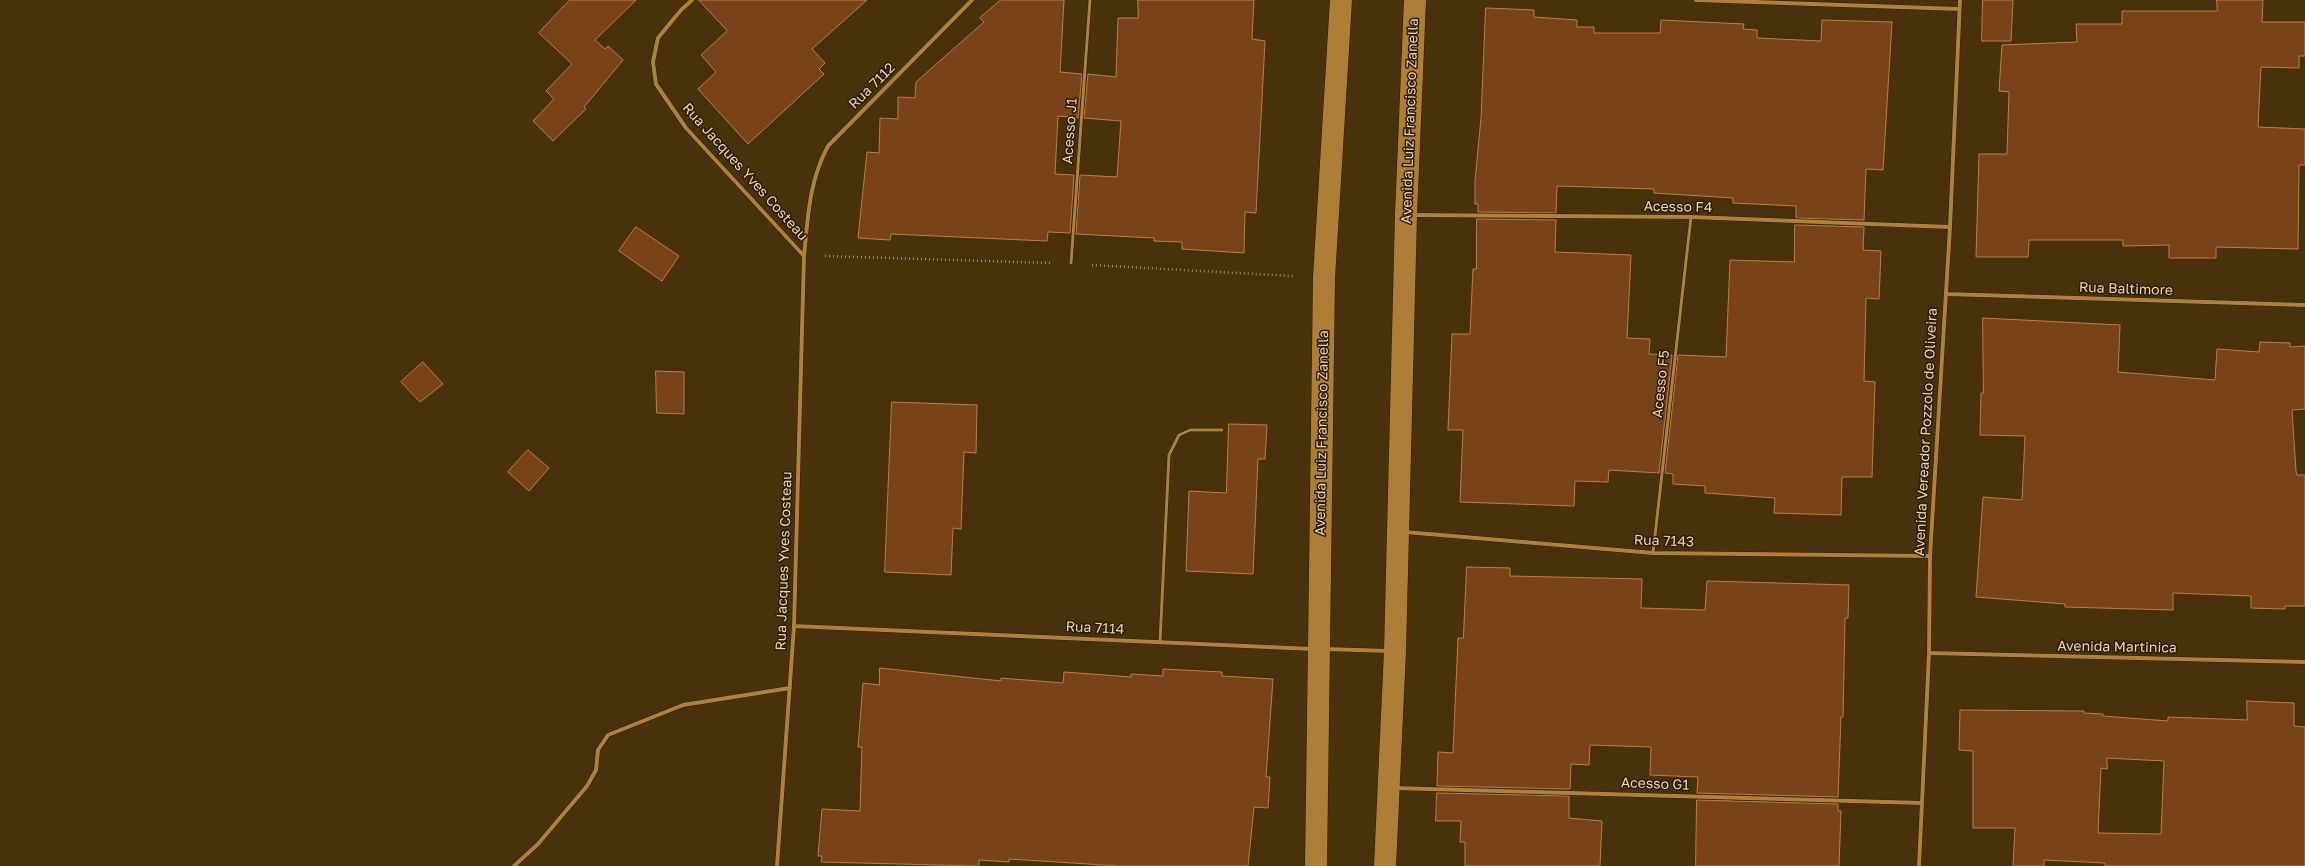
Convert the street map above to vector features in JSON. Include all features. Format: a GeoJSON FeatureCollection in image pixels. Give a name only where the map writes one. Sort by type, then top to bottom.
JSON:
{"type":"FeatureCollection","features":[{"type":"Feature","properties":{"kind":"street","name":"Rua Jacques Yves Costeau"},"geometry":{"type":"LineString","coordinates":[[692,0],[658,38],[653,62],[656,84],[686,128],[804,256]]}},
{"type":"Feature","properties":{"kind":"street","name":"Rua 7112"},"geometry":{"type":"LineString","coordinates":[[810,201],[818,166],[828,146],[972,0]]}},
{"type":"Feature","properties":{"kind":"street","name":"Avenida Luiz Francisco Zanella"},"geometry":{"type":"LineString","coordinates":[[1316,866],[1324,278],[1341,0]]}},
{"type":"Feature","properties":{"kind":"street","name":"Avenida Luiz Francisco Zanella"},"geometry":{"type":"LineString","coordinates":[[1385,866],[1395,651],[1406,215],[1415,0]]}},
{"type":"Feature","properties":{"kind":"street"},"geometry":{"type":"LineString","coordinates":[[1696,0],[1959,9]]}},
{"type":"Feature","properties":{"kind":"street","name":"Avenida Vereador Pozzolo de Oliveira"},"geometry":{"type":"LineString","coordinates":[[1919,866],[1929,653],[1930,556],[1950,227],[1960,0]]}},
{"type":"Feature","properties":{"kind":"street","name":"Rua Jacques Yves Costeau"},"geometry":{"type":"LineString","coordinates":[[777,866],[794,626],[804,256],[810,201]]}},
{"type":"Feature","properties":{"kind":"street","name":"Acesso F4"},"geometry":{"type":"LineString","coordinates":[[1406,215],[1691,217],[1950,227]]}},
{"type":"Feature","properties":{"kind":"street","name":"Rua Baltimore"},"geometry":{"type":"LineString","coordinates":[[1946,294],[2305,305]]}},
{"type":"Feature","properties":{"kind":"street","name":"Rua 7143"},"geometry":{"type":"LineString","coordinates":[[1399,532],[1653,553],[1930,556]]}},
{"type":"Feature","properties":{"kind":"street","name":"Rua 7114"},"geometry":{"type":"LineString","coordinates":[[794,626],[1395,651]]}},
{"type":"Feature","properties":{"kind":"street","name":"Avenida Martinica"},"geometry":{"type":"LineString","coordinates":[[1929,653],[2305,662]]}},
{"type":"Feature","properties":{"kind":"street"},"geometry":{"type":"LineString","coordinates":[[514,866],[538,844],[586,786],[596,770],[598,750],[608,734],[683,705],[790,688]]}},
{"type":"Feature","properties":{"kind":"street","name":"Acesso G1"},"geometry":{"type":"LineString","coordinates":[[1388,787],[1922,803]]}},
{"type":"Feature","properties":{"kind":"lane","name":"Acesso J1"},"geometry":{"type":"LineString","coordinates":[[1072,263],[1090,0]]}},
{"type":"Feature","properties":{"kind":"lane","name":"Acesso F5"},"geometry":{"type":"LineString","coordinates":[[1653,553],[1691,217]]}},
{"type":"Feature","properties":{"kind":"lane"},"geometry":{"type":"LineString","coordinates":[[1160,642],[1169,455],[1179,435],[1190,430],[1222,430]]}},
{"type":"Feature","properties":{"kind":"building"},"geometry":{"type":"Polygon","coordinates":[[[570,0],[636,0],[595,40],[605,49],[608,46],[623,60],[584,107],[586,109],[553,141],[533,121],[554,99],[546,91],[572,64],[539,33],[570,0]]]}},
{"type":"Feature","properties":{"kind":"building"},"geometry":{"type":"Polygon","coordinates":[[[699,0],[867,0],[812,49],[825,63],[819,69],[824,74],[748,144],[698,89],[716,72],[701,55],[727,31],[699,0]]]}},
{"type":"Feature","properties":{"kind":"building"},"geometry":{"type":"Polygon","coordinates":[[[1001,0],[1064,0],[1060,72],[1082,74],[1078,118],[1058,116],[1055,174],[1074,175],[1070,233],[1048,232],[1047,241],[891,234],[890,240],[858,238],[867,152],[879,153],[880,118],[898,119],[898,97],[915,98],[916,82],[984,22],[980,18],[1001,0]]]}},
{"type":"Feature","properties":{"kind":"building"},"geometry":{"type":"Polygon","coordinates":[[[1138,0],[1254,0],[1252,39],[1265,41],[1256,213],[1245,212],[1244,253],[1182,249],[1182,242],[1154,241],[1154,238],[1076,234],[1080,175],[1117,177],[1121,121],[1084,118],[1088,74],[1116,77],[1118,18],[1138,18],[1138,0]]]}},
{"type":"Feature","properties":{"kind":"building"},"geometry":{"type":"Polygon","coordinates":[[[1983,0],[2013,0],[2011,41],[1982,41],[1983,0]]]}},
{"type":"Feature","properties":{"kind":"building"},"geometry":{"type":"Polygon","coordinates":[[[2217,0],[2263,0],[2262,22],[2305,22],[2305,56],[2299,56],[2299,68],[2261,67],[2258,127],[2305,129],[2305,165],[2299,165],[2298,249],[2216,247],[2216,258],[2169,258],[2169,245],[2123,246],[2123,240],[2029,240],[2028,257],[1976,257],[1979,154],[2007,154],[2009,92],[1999,91],[2002,45],[2077,42],[2076,24],[2122,24],[2122,11],[2217,11],[2217,0]]]}},
{"type":"Feature","properties":{"kind":"building"},"geometry":{"type":"Polygon","coordinates":[[[1486,8],[1534,10],[1534,17],[1577,20],[1577,27],[1594,27],[1594,33],[1660,33],[1661,20],[1744,24],[1743,29],[1757,30],[1757,38],[1821,41],[1822,20],[1892,22],[1883,170],[1866,169],[1864,220],[1796,218],[1796,206],[1733,203],[1733,198],[1654,193],[1654,189],[1557,186],[1556,213],[1478,212],[1478,204],[1475,204],[1475,181],[1481,118],[1486,8]]]}},
{"type":"Feature","properties":{"kind":"building"},"geometry":{"type":"Polygon","coordinates":[[[1477,219],[1556,220],[1555,252],[1631,255],[1627,338],[1650,339],[1649,354],[1672,355],[1659,473],[1609,470],[1608,482],[1575,481],[1574,506],[1460,502],[1463,430],[1448,430],[1452,334],[1470,334],[1473,269],[1476,269],[1477,219]]]}},
{"type":"Feature","properties":{"kind":"building"},"geometry":{"type":"Polygon","coordinates":[[[1795,225],[1864,227],[1863,250],[1881,251],[1879,299],[1866,298],[1864,381],[1875,382],[1872,477],[1842,477],[1841,515],[1774,513],[1775,498],[1705,493],[1705,486],[1673,484],[1673,474],[1665,473],[1678,355],[1726,357],[1730,260],[1794,262],[1795,225]]]}},
{"type":"Feature","properties":{"kind":"building"},"geometry":{"type":"Polygon","coordinates":[[[636,227],[679,256],[662,281],[619,251],[636,227]]]}},
{"type":"Feature","properties":{"kind":"building"},"geometry":{"type":"Polygon","coordinates":[[[1983,318],[2120,325],[2118,372],[2215,380],[2217,349],[2259,352],[2260,342],[2290,343],[2290,347],[2305,346],[2305,409],[2292,410],[2296,471],[2297,475],[2305,475],[2305,606],[2285,606],[2285,609],[2251,608],[2251,596],[2173,593],[2173,610],[2065,607],[2065,604],[1976,597],[1983,497],[2022,500],[2025,436],[1980,435],[1981,393],[1983,393],[1983,318]]]}},
{"type":"Feature","properties":{"kind":"building"},"geometry":{"type":"Polygon","coordinates":[[[423,362],[443,384],[420,402],[401,382],[423,362]]]}},
{"type":"Feature","properties":{"kind":"building"},"geometry":{"type":"Polygon","coordinates":[[[656,371],[684,372],[684,414],[657,413],[656,371]]]}},
{"type":"Feature","properties":{"kind":"building"},"geometry":{"type":"Polygon","coordinates":[[[892,402],[977,405],[976,453],[964,452],[961,529],[953,528],[951,575],[885,572],[892,402]]]}},
{"type":"Feature","properties":{"kind":"building"},"geometry":{"type":"Polygon","coordinates":[[[1229,424],[1267,425],[1265,459],[1258,459],[1253,574],[1186,571],[1189,491],[1226,493],[1229,424]]]}},
{"type":"Feature","properties":{"kind":"building"},"geometry":{"type":"Polygon","coordinates":[[[528,450],[549,468],[529,491],[508,472],[528,450]]]}},
{"type":"Feature","properties":{"kind":"building"},"geometry":{"type":"Polygon","coordinates":[[[1467,567],[1510,568],[1510,576],[1642,579],[1641,608],[1705,610],[1707,581],[1849,585],[1848,618],[1845,618],[1843,717],[1841,717],[1838,797],[1697,793],[1698,777],[1650,775],[1651,747],[1590,745],[1589,765],[1571,764],[1570,789],[1437,786],[1438,752],[1453,753],[1458,638],[1463,638],[1467,567]]]}},
{"type":"Feature","properties":{"kind":"building"},"geometry":{"type":"Polygon","coordinates":[[[880,668],[1001,681],[1001,678],[1063,683],[1064,672],[1131,677],[1131,674],[1163,676],[1163,669],[1222,672],[1222,676],[1273,679],[1266,777],[1270,777],[1268,808],[1254,807],[1248,866],[1120,866],[1009,859],[1009,862],[979,860],[979,866],[821,862],[822,856],[818,856],[822,809],[860,811],[862,747],[858,747],[863,683],[879,685],[880,668]]]}},
{"type":"Feature","properties":{"kind":"building"},"geometry":{"type":"Polygon","coordinates":[[[2247,701],[2294,703],[2294,726],[2305,727],[2305,866],[2105,866],[2105,863],[2044,860],[2044,866],[2013,866],[2015,828],[1973,828],[1973,751],[1959,750],[1960,710],[2084,711],[2084,713],[2103,714],[2103,716],[2168,721],[2168,717],[2247,720],[2247,701]],[[2107,758],[2107,769],[2101,768],[2098,833],[2161,834],[2164,761],[2107,758]]]}},
{"type":"Feature","properties":{"kind":"building"},"geometry":{"type":"Polygon","coordinates":[[[1437,793],[1569,796],[1569,818],[1602,821],[1600,866],[1465,866],[1465,842],[1460,842],[1461,821],[1436,821],[1437,793]]]}},
{"type":"Feature","properties":{"kind":"building"},"geometry":{"type":"Polygon","coordinates":[[[1697,800],[1838,804],[1838,811],[1841,811],[1839,866],[1696,866],[1697,800]]]}}]}
